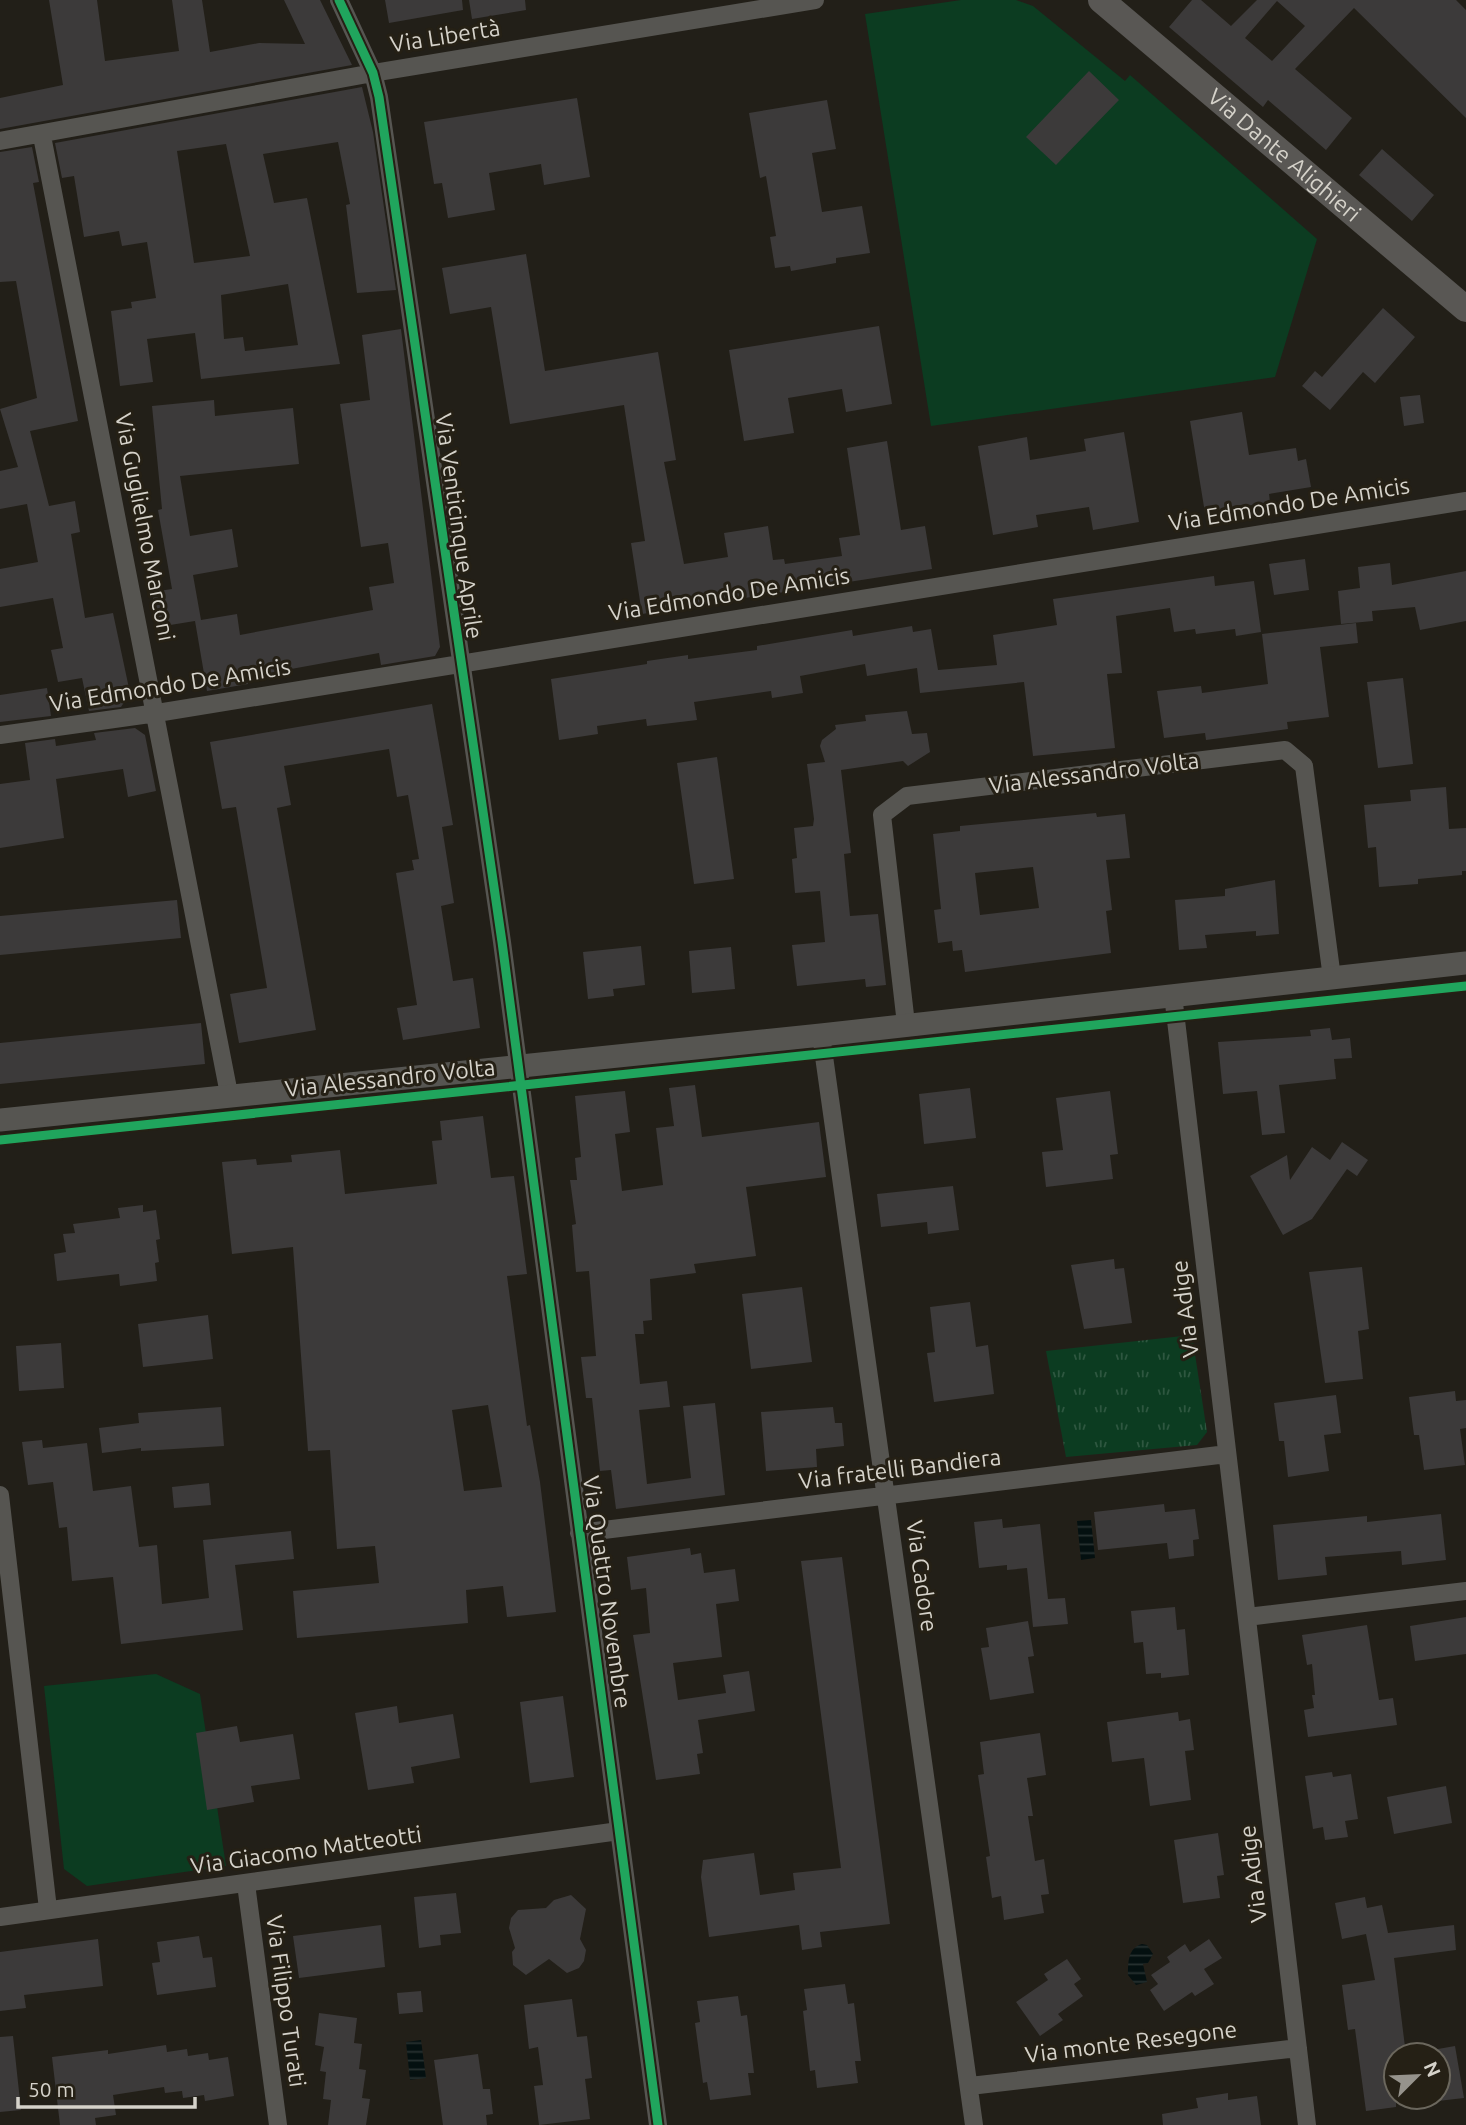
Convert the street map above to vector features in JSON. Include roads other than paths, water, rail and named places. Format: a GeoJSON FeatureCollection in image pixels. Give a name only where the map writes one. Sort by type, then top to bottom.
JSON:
{"type":"FeatureCollection","features":[{"type":"Feature","properties":{"kind":"main road","name":"Via Dante Alighieri"},"geometry":{"type":"LineString","coordinates":[[1101,0],[1466,309]]}},
{"type":"Feature","properties":{"kind":"street","name":"Via Venticinque Aprile"},"geometry":{"type":"LineString","coordinates":[[339,0],[373,73],[502,942],[516,1065]]}},
{"type":"Feature","properties":{"kind":"street","name":"Via Libertà"},"geometry":{"type":"LineString","coordinates":[[0,141],[42,136],[373,73],[816,0]]}},
{"type":"Feature","properties":{"kind":"street","name":"Via Guglielmo Marconi"},"geometry":{"type":"LineString","coordinates":[[42,136],[157,713],[229,1094]]}},
{"type":"Feature","properties":{"kind":"street","name":"Via Edmondo De Amicis"},"geometry":{"type":"LineString","coordinates":[[0,735],[157,713],[1466,501]]}},
{"type":"Feature","properties":{"kind":"street","name":"Via Alessandro Volta"},"geometry":{"type":"LineString","coordinates":[[906,1024],[882,815],[894,803],[907,796],[1285,750],[1304,766],[1332,978]]}},
{"type":"Feature","properties":{"kind":"street","name":"Via Alessandro Volta"},"geometry":{"type":"LineString","coordinates":[[0,1120],[229,1094],[821,1035],[1466,963]]}},
{"type":"Feature","properties":{"kind":"street","name":"Via Adige"},"geometry":{"type":"LineString","coordinates":[[1173,995],[1307,2125]]}},
{"type":"Feature","properties":{"kind":"street","name":"Via Cadore"},"geometry":{"type":"LineString","coordinates":[[821,1035],[974,2125]]}},
{"type":"Feature","properties":{"kind":"street","name":"Via Quattro Novembre"},"geometry":{"type":"LineString","coordinates":[[516,1065],[658,2125]]}},
{"type":"Feature","properties":{"kind":"street","name":"Via fratelli Bandiera"},"geometry":{"type":"LineString","coordinates":[[579,1533],[1227,1454]]}},
{"type":"Feature","properties":{"kind":"street"},"geometry":{"type":"LineString","coordinates":[[0,1495],[48,1909]]}},
{"type":"Feature","properties":{"kind":"street"},"geometry":{"type":"LineString","coordinates":[[1247,1617],[1466,1591]]}},
{"type":"Feature","properties":{"kind":"street","name":"Via Giacomo Matteotti"},"geometry":{"type":"LineString","coordinates":[[0,1917],[619,1831]]}},
{"type":"Feature","properties":{"kind":"street","name":"Via Filippo Turati"},"geometry":{"type":"LineString","coordinates":[[246,1884],[278,2125]]}},
{"type":"Feature","properties":{"kind":"street","name":"Via monte Resegone"},"geometry":{"type":"LineString","coordinates":[[970,2086],[1298,2048]]}}]}
